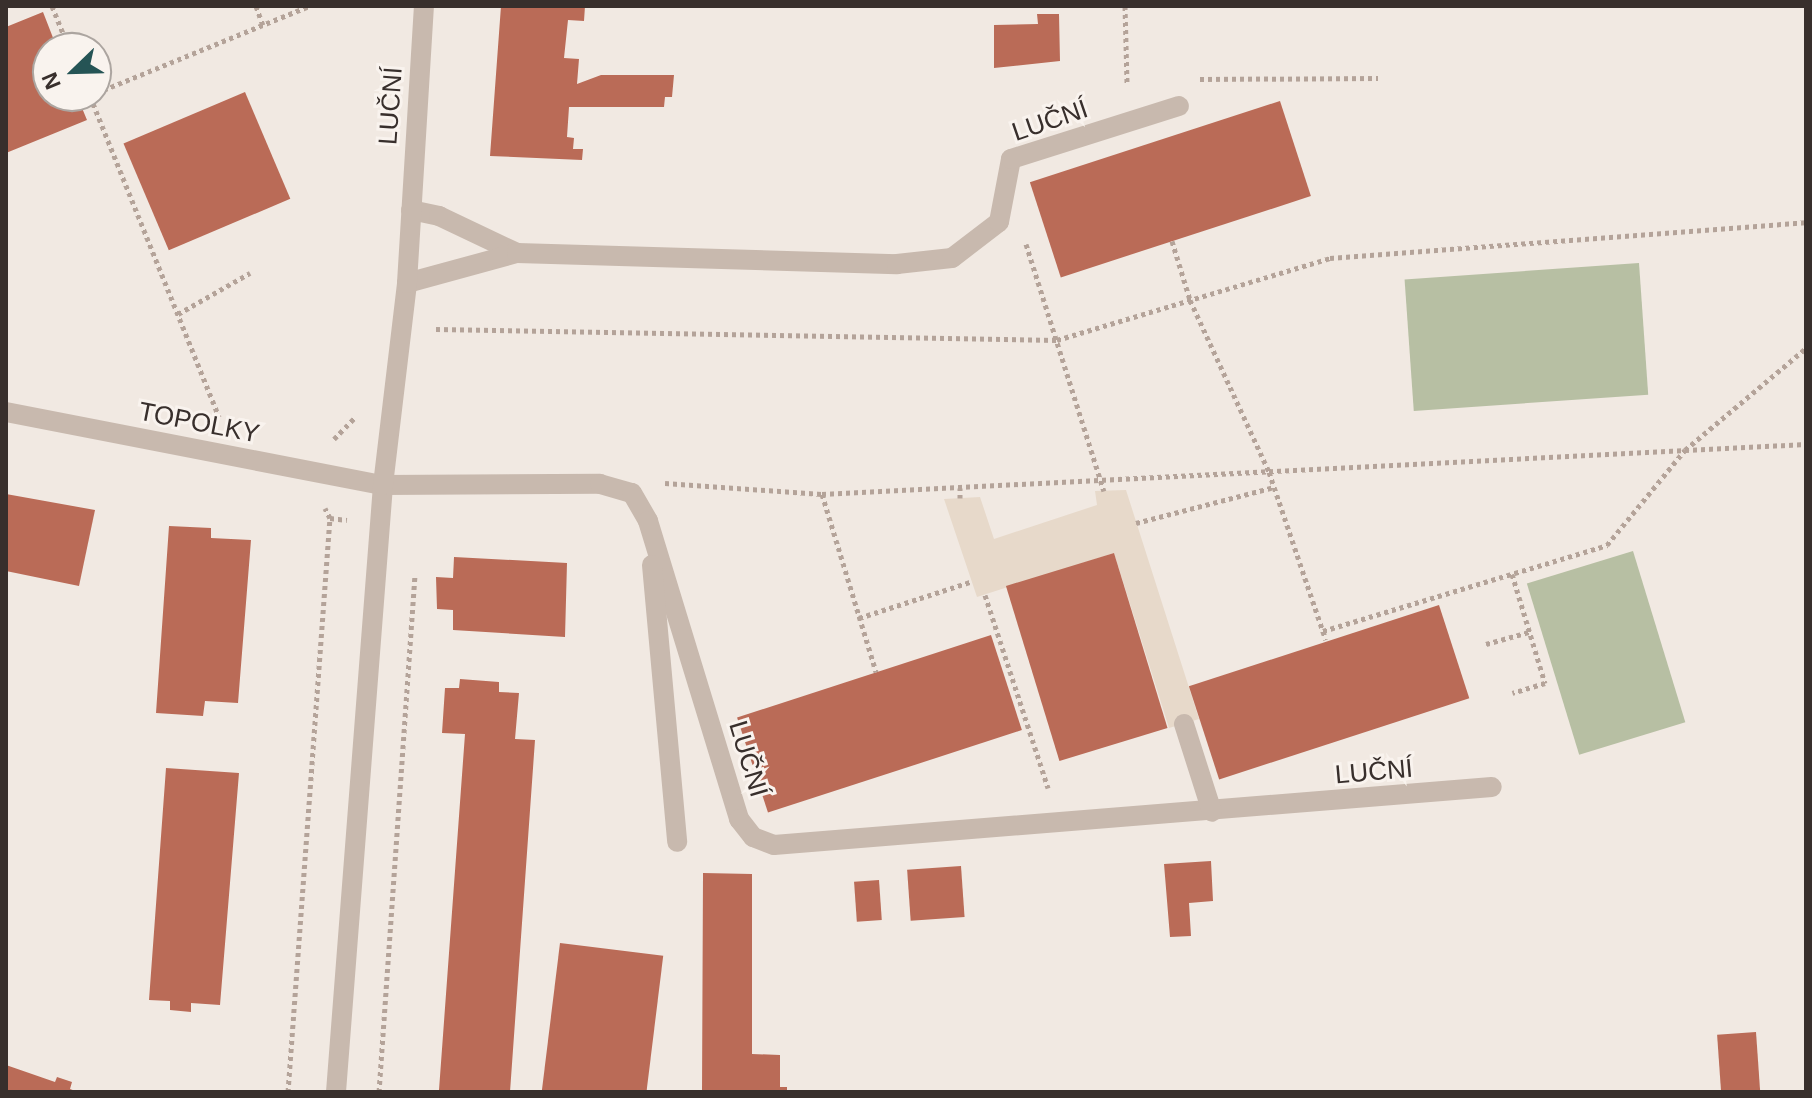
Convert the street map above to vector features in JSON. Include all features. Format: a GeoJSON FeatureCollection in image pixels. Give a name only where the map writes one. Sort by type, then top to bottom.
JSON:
{"type":"FeatureCollection","features":[{"type":"Feature","properties":{"kind":"street","name":"LUČNÍ"},"geometry":{"type":"LineString","coordinates":[[336,1092],[383,485],[407,283],[424,6]]}},
{"type":"Feature","properties":{"kind":"street","name":"LUČNÍ"},"geometry":{"type":"LineString","coordinates":[[999,222],[1011,159],[1179,106]]}},
{"type":"Feature","properties":{"kind":"street"},"geometry":{"type":"LineString","coordinates":[[411,210],[439,216],[517,253]]}},
{"type":"Feature","properties":{"kind":"street"},"geometry":{"type":"LineString","coordinates":[[407,283],[517,253],[897,264],[952,258],[999,222]]}},
{"type":"Feature","properties":{"kind":"street","name":"TOPOLKY"},"geometry":{"type":"LineString","coordinates":[[6,412],[383,485]]}},
{"type":"Feature","properties":{"kind":"street"},"geometry":{"type":"LineString","coordinates":[[383,485],[600,484],[632,493]]}},
{"type":"Feature","properties":{"kind":"street","name":"LUČNÍ"},"geometry":{"type":"LineString","coordinates":[[632,493],[648,521],[739,819],[753,837],[774,845],[1061,825],[1492,787]]}},
{"type":"Feature","properties":{"kind":"street"},"geometry":{"type":"LineString","coordinates":[[648,521],[677,842]]}},
{"type":"Feature","properties":{"kind":"street"},"geometry":{"type":"LineString","coordinates":[[1184,724],[1212,812]]}},
{"type":"Feature","properties":{"kind":"path"},"geometry":{"type":"LineString","coordinates":[[52,6],[63,32]]}},
{"type":"Feature","properties":{"kind":"path"},"geometry":{"type":"LineString","coordinates":[[256,6],[263,25]]}},
{"type":"Feature","properties":{"kind":"path"},"geometry":{"type":"LineString","coordinates":[[112,86],[309,6]]}},
{"type":"Feature","properties":{"kind":"path"},"geometry":{"type":"LineString","coordinates":[[1125,6],[1130,122]]}},
{"type":"Feature","properties":{"kind":"path"},"geometry":{"type":"LineString","coordinates":[[1190,79],[1378,78]]}},
{"type":"Feature","properties":{"kind":"path"},"geometry":{"type":"LineString","coordinates":[[1127,79],[1143,79]]}},
{"type":"Feature","properties":{"kind":"path"},"geometry":{"type":"LineString","coordinates":[[96,112],[224,429]]}},
{"type":"Feature","properties":{"kind":"path"},"geometry":{"type":"LineString","coordinates":[[999,222],[1028,245],[1104,491]]}},
{"type":"Feature","properties":{"kind":"path"},"geometry":{"type":"LineString","coordinates":[[448,329],[1057,340],[1330,258],[1806,222]]}},
{"type":"Feature","properties":{"kind":"path"},"geometry":{"type":"LineString","coordinates":[[1172,241],[1190,300],[1269,472],[1326,640]]}},
{"type":"Feature","properties":{"kind":"path"},"geometry":{"type":"LineString","coordinates":[[178,314],[250,273]]}},
{"type":"Feature","properties":{"kind":"path"},"geometry":{"type":"LineString","coordinates":[[1323,631],[1607,545],[1685,450],[1806,348]]}},
{"type":"Feature","properties":{"kind":"path"},"geometry":{"type":"LineString","coordinates":[[632,493],[651,482],[822,494],[1806,444]]}},
{"type":"Feature","properties":{"kind":"path"},"geometry":{"type":"LineString","coordinates":[[1136,523],[1274,487]]}},
{"type":"Feature","properties":{"kind":"path"},"geometry":{"type":"LineString","coordinates":[[960,488],[960,498]]}},
{"type":"Feature","properties":{"kind":"path"},"geometry":{"type":"LineString","coordinates":[[822,494],[876,672]]}},
{"type":"Feature","properties":{"kind":"path"},"geometry":{"type":"LineString","coordinates":[[288,1092],[330,518],[322,503]]}},
{"type":"Feature","properties":{"kind":"path"},"geometry":{"type":"LineString","coordinates":[[1512,574],[1545,683],[1512,693]]}},
{"type":"Feature","properties":{"kind":"path"},"geometry":{"type":"LineString","coordinates":[[859,618],[970,582]]}},
{"type":"Feature","properties":{"kind":"path"},"geometry":{"type":"LineString","coordinates":[[985,595],[1061,825]]}},
{"type":"Feature","properties":{"kind":"path"},"geometry":{"type":"LineString","coordinates":[[1486,644],[1529,632]]}},
{"type":"Feature","properties":{"kind":"green space"},"geometry":{"type":"Polygon","coordinates":[[[1639,263],[1648,395],[1414,411],[1405,279],[1639,263]]]}},
{"type":"Feature","properties":{"kind":"green space"},"geometry":{"type":"Polygon","coordinates":[[[1633,551],[1685,722],[1579,755],[1527,583],[1633,551]]]}},
{"type":"Feature","properties":{"kind":"shaded area"},"geometry":{"type":"Polygon","coordinates":[[[1126,490],[1199,719],[1169,728],[1114,553],[977,597],[944,499],[980,497],[994,539],[1097,505],[1095,491],[1126,490]]]}},
{"type":"Feature","properties":{"kind":"building"},"geometry":{"type":"Polygon","coordinates":[[[501,6],[585,6],[584,21],[568,20],[564,58],[579,59],[577,84],[601,75],[674,75],[672,97],[665,97],[664,107],[569,107],[567,137],[574,138],[573,149],[583,149],[582,160],[490,156],[501,6]]]}},
{"type":"Feature","properties":{"kind":"building"},"geometry":{"type":"Polygon","coordinates":[[[43,12],[51,32],[32,32],[32,112],[84,112],[87,120],[6,153],[6,27],[43,12]]]}},
{"type":"Feature","properties":{"kind":"building"},"geometry":{"type":"Polygon","coordinates":[[[1037,14],[1059,14],[1060,61],[994,68],[994,25],[1038,24],[1037,14]]]}},
{"type":"Feature","properties":{"kind":"building"},"geometry":{"type":"Polygon","coordinates":[[[245,92],[290,199],[169,250],[123,144],[245,92]]]}},
{"type":"Feature","properties":{"kind":"building"},"geometry":{"type":"Polygon","coordinates":[[[1280,101],[1311,196],[1061,277],[1030,182],[1280,101]]]}},
{"type":"Feature","properties":{"kind":"building"},"geometry":{"type":"Polygon","coordinates":[[[6,494],[95,510],[79,586],[6,571],[6,494]]]}},
{"type":"Feature","properties":{"kind":"building"},"geometry":{"type":"Polygon","coordinates":[[[169,526],[211,528],[211,538],[251,540],[238,703],[205,701],[203,716],[156,713],[169,526]]]}},
{"type":"Feature","properties":{"kind":"building"},"geometry":{"type":"Polygon","coordinates":[[[1114,553],[1168,728],[1059,761],[1006,586],[1114,553]]]}},
{"type":"Feature","properties":{"kind":"building"},"geometry":{"type":"Polygon","coordinates":[[[454,557],[567,563],[565,637],[453,630],[453,610],[437,609],[436,577],[453,578],[454,557]]]}},
{"type":"Feature","properties":{"kind":"building"},"geometry":{"type":"Polygon","coordinates":[[[1439,605],[1469,698],[1219,779],[1189,686],[1439,605]]]}},
{"type":"Feature","properties":{"kind":"building"},"geometry":{"type":"Polygon","coordinates":[[[991,635],[1022,730],[768,813],[737,718],[991,635]]]}},
{"type":"Feature","properties":{"kind":"building"},"geometry":{"type":"Polygon","coordinates":[[[460,679],[499,682],[499,692],[519,693],[515,739],[535,740],[510,1092],[419,1092],[439,1090],[465,734],[442,733],[445,688],[459,688],[460,679]]]}},
{"type":"Feature","properties":{"kind":"building"},"geometry":{"type":"Polygon","coordinates":[[[166,768],[239,773],[220,1005],[191,1003],[191,1012],[170,1010],[170,1001],[149,1000],[166,768]]]}},
{"type":"Feature","properties":{"kind":"building"},"geometry":{"type":"Polygon","coordinates":[[[1211,861],[1213,901],[1189,903],[1191,936],[1170,937],[1164,864],[1211,861]]]}},
{"type":"Feature","properties":{"kind":"building"},"geometry":{"type":"Polygon","coordinates":[[[961,866],[965,917],[911,921],[907,870],[961,866]]]}},
{"type":"Feature","properties":{"kind":"building"},"geometry":{"type":"Polygon","coordinates":[[[703,873],[752,874],[752,1054],[780,1055],[780,1087],[787,1087],[787,1092],[702,1092],[703,873]]]}},
{"type":"Feature","properties":{"kind":"building"},"geometry":{"type":"Polygon","coordinates":[[[879,880],[882,920],[857,922],[854,882],[879,880]]]}},
{"type":"Feature","properties":{"kind":"building"},"geometry":{"type":"Polygon","coordinates":[[[560,943],[663,956],[646,1092],[542,1091],[560,943]]]}},
{"type":"Feature","properties":{"kind":"building"},"geometry":{"type":"Polygon","coordinates":[[[1756,1032],[1760,1092],[1721,1092],[1717,1035],[1756,1032]]]}},
{"type":"Feature","properties":{"kind":"building"},"geometry":{"type":"Polygon","coordinates":[[[6,1065],[55,1082],[57,1077],[72,1082],[70,1089],[78,1092],[6,1092],[6,1065]]]}}]}
